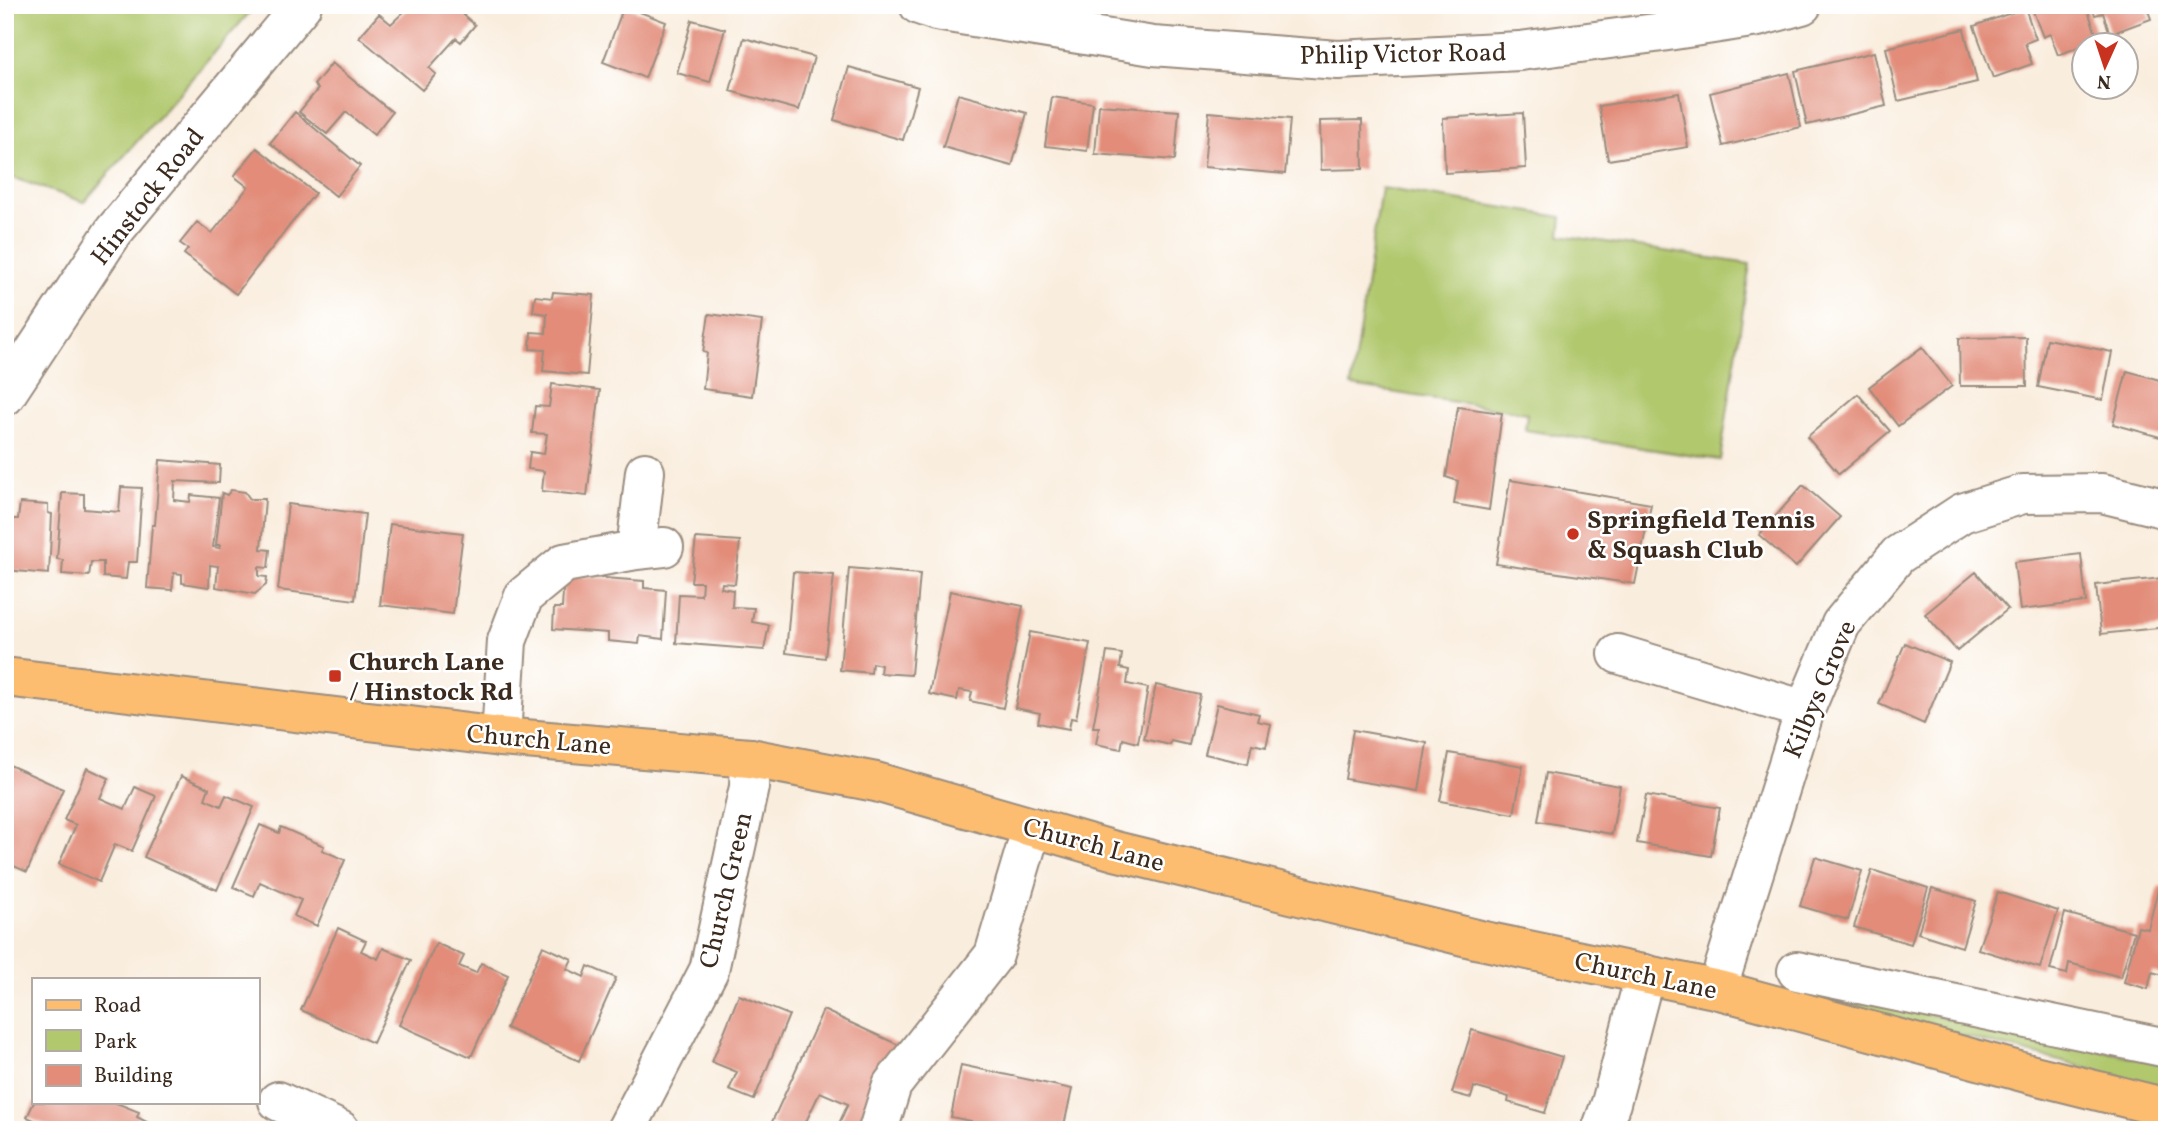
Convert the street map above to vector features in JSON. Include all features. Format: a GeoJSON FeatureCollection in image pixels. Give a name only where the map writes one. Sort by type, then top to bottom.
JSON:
{"type":"FeatureCollection","features":[{"type":"Feature","properties":{"kind":"main road","name":"Church Lane"},"geometry":{"type":"LineString","coordinates":[[5,677],[501,737],[750,758],[876,782],[1115,851],[1441,930],[1719,990],[2029,1074],[2167,1108]]}},
{"type":"Feature","properties":{"kind":"street","name":"Hinstock Road"},"geometry":{"type":"LineString","coordinates":[[5,396],[114,231],[302,5]]}},
{"type":"Feature","properties":{"kind":"street","name":"Philip Victor Road"},"geometry":{"type":"LineString","coordinates":[[919,5],[1153,46],[1338,60],[1520,51],[1758,17],[1802,5]]}},
{"type":"Feature","properties":{"kind":"street"},"geometry":{"type":"LineString","coordinates":[[501,737],[507,641],[524,596],[564,563],[650,548],[645,472]]}},
{"type":"Feature","properties":{"kind":"street","name":"Kilbys Grove"},"geometry":{"type":"LineString","coordinates":[[1719,990],[1805,710],[1841,624],[1898,555],[1962,513],[2023,494],[2102,493],[2167,509]]}},
{"type":"Feature","properties":{"kind":"street"},"geometry":{"type":"LineString","coordinates":[[1618,654],[1805,710]]}},
{"type":"Feature","properties":{"kind":"street","name":"Church Green"},"geometry":{"type":"LineString","coordinates":[[626,1130],[709,970],[749,787],[750,758]]}},
{"type":"Feature","properties":{"kind":"street"},"geometry":{"type":"LineString","coordinates":[[878,1130],[892,1085],[994,956],[1031,827]]}},
{"type":"Feature","properties":{"kind":"street"},"geometry":{"type":"LineString","coordinates":[[1797,971],[2167,1048]]}},
{"type":"Feature","properties":{"kind":"street"},"geometry":{"type":"LineString","coordinates":[[1601,1130],[1611,1103],[1645,974]]}},
{"type":"Feature","properties":{"kind":"street"},"geometry":{"type":"LineString","coordinates":[[278,1101],[340,1130]]}},
{"type":"Feature","properties":{"kind":"green space"},"geometry":{"type":"Polygon","coordinates":[[[5,5],[256,5],[84,202],[5,175],[5,5]]]}},
{"type":"Feature","properties":{"kind":"green space"},"geometry":{"type":"Polygon","coordinates":[[[1381,188],[1562,217],[1560,235],[1750,264],[1720,460],[1525,430],[1527,413],[1351,386],[1381,188]]]}},
{"type":"Feature","properties":{"kind":"green space"},"geometry":{"type":"Polygon","coordinates":[[[1842,996],[2167,1064],[2167,1089],[1843,1005],[1842,996]]]}},
{"type":"Feature","properties":{"kind":"building"},"geometry":{"type":"Polygon","coordinates":[[[405,5],[452,5],[475,25],[461,42],[456,38],[429,68],[436,74],[422,90],[359,37],[379,14],[391,24],[408,8],[405,5]]]}},
{"type":"Feature","properties":{"kind":"building"},"geometry":{"type":"Polygon","coordinates":[[[2086,5],[2095,32],[2070,32],[2070,50],[2058,55],[2050,34],[2043,37],[2031,6],[2086,5]]]}},
{"type":"Feature","properties":{"kind":"building"},"geometry":{"type":"Polygon","coordinates":[[[2091,5],[2146,5],[2151,19],[2109,32],[2103,13],[2095,15],[2091,5]]]}},
{"type":"Feature","properties":{"kind":"building"},"geometry":{"type":"Polygon","coordinates":[[[624,6],[666,22],[645,78],[603,62],[624,6]]]}},
{"type":"Feature","properties":{"kind":"building"},"geometry":{"type":"Polygon","coordinates":[[[2025,8],[2036,39],[2025,43],[2032,64],[1993,78],[1974,26],[2025,8]]]}},
{"type":"Feature","properties":{"kind":"building"},"geometry":{"type":"Polygon","coordinates":[[[692,20],[725,29],[710,82],[677,73],[692,20]]]}},
{"type":"Feature","properties":{"kind":"building"},"geometry":{"type":"Polygon","coordinates":[[[1964,29],[1977,82],[1898,101],[1886,48],[1964,29]]]}},
{"type":"Feature","properties":{"kind":"building"},"geometry":{"type":"Polygon","coordinates":[[[744,38],[814,57],[799,110],[730,91],[744,38]]]}},
{"type":"Feature","properties":{"kind":"building"},"geometry":{"type":"Polygon","coordinates":[[[1874,52],[1886,106],[1807,125],[1795,71],[1874,52]]]}},
{"type":"Feature","properties":{"kind":"building"},"geometry":{"type":"Polygon","coordinates":[[[332,63],[392,112],[374,135],[346,112],[327,134],[299,112],[318,89],[314,85],[332,63]]]}},
{"type":"Feature","properties":{"kind":"building"},"geometry":{"type":"Polygon","coordinates":[[[849,67],[918,87],[903,140],[834,120],[849,67]]]}},
{"type":"Feature","properties":{"kind":"building"},"geometry":{"type":"Polygon","coordinates":[[[1789,73],[1801,127],[1723,146],[1710,93],[1789,73]]]}},
{"type":"Feature","properties":{"kind":"building"},"geometry":{"type":"Polygon","coordinates":[[[1679,93],[1688,147],[1608,160],[1599,106],[1679,93]]]}},
{"type":"Feature","properties":{"kind":"building"},"geometry":{"type":"Polygon","coordinates":[[[958,94],[1027,113],[1012,166],[943,147],[958,94]]]}},
{"type":"Feature","properties":{"kind":"building"},"geometry":{"type":"Polygon","coordinates":[[[1052,97],[1093,103],[1087,151],[1045,146],[1052,97]]]}},
{"type":"Feature","properties":{"kind":"building"},"geometry":{"type":"Polygon","coordinates":[[[1099,105],[1179,111],[1175,160],[1095,154],[1099,105]]]}},
{"type":"Feature","properties":{"kind":"building"},"geometry":{"type":"Polygon","coordinates":[[[295,112],[360,166],[336,196],[270,143],[295,112]]]}},
{"type":"Feature","properties":{"kind":"building"},"geometry":{"type":"Polygon","coordinates":[[[1209,112],[1290,119],[1285,174],[1204,167],[1209,112]]]}},
{"type":"Feature","properties":{"kind":"building"},"geometry":{"type":"Polygon","coordinates":[[[1523,113],[1526,168],[1445,173],[1443,118],[1523,113]]]}},
{"type":"Feature","properties":{"kind":"building"},"geometry":{"type":"Polygon","coordinates":[[[1362,120],[1363,169],[1321,170],[1320,121],[1362,120]]]}},
{"type":"Feature","properties":{"kind":"building"},"geometry":{"type":"Polygon","coordinates":[[[257,148],[315,193],[236,294],[184,254],[188,249],[180,243],[197,222],[212,233],[248,187],[234,176],[257,148]]]}},
{"type":"Feature","properties":{"kind":"building"},"geometry":{"type":"Polygon","coordinates":[[[553,292],[594,295],[587,375],[543,371],[545,350],[530,349],[531,332],[546,333],[547,314],[533,312],[535,296],[552,298],[553,292]]]}},
{"type":"Feature","properties":{"kind":"building"},"geometry":{"type":"Polygon","coordinates":[[[709,314],[762,321],[752,396],[703,389],[707,353],[703,352],[709,314]]]}},
{"type":"Feature","properties":{"kind":"building"},"geometry":{"type":"Polygon","coordinates":[[[2026,337],[2027,386],[1960,386],[1959,338],[2026,337]]]}},
{"type":"Feature","properties":{"kind":"building"},"geometry":{"type":"Polygon","coordinates":[[[2047,339],[2112,352],[2103,400],[2038,387],[2047,339]]]}},
{"type":"Feature","properties":{"kind":"building"},"geometry":{"type":"Polygon","coordinates":[[[1922,347],[1952,386],[1898,426],[1869,387],[1922,347]]]}},
{"type":"Feature","properties":{"kind":"building"},"geometry":{"type":"Polygon","coordinates":[[[2127,371],[2167,382],[2167,439],[2113,424],[2127,371]]]}},
{"type":"Feature","properties":{"kind":"building"},"geometry":{"type":"Polygon","coordinates":[[[552,384],[600,390],[587,496],[542,491],[544,471],[528,469],[530,452],[544,454],[547,434],[532,433],[535,406],[549,407],[552,384]]]}},
{"type":"Feature","properties":{"kind":"building"},"geometry":{"type":"Polygon","coordinates":[[[1858,394],[1890,431],[1839,474],[1807,437],[1858,394]]]}},
{"type":"Feature","properties":{"kind":"building"},"geometry":{"type":"Polygon","coordinates":[[[1458,407],[1502,413],[1489,510],[1454,504],[1458,481],[1446,477],[1458,407]]]}},
{"type":"Feature","properties":{"kind":"building"},"geometry":{"type":"Polygon","coordinates":[[[160,460],[220,465],[219,483],[175,481],[174,500],[190,502],[191,495],[219,498],[213,547],[220,548],[220,545],[216,545],[222,493],[227,495],[231,490],[245,492],[250,499],[265,499],[261,549],[270,550],[268,568],[259,567],[259,576],[267,577],[266,585],[255,594],[216,587],[218,566],[210,565],[209,587],[182,583],[182,574],[174,573],[172,590],[147,588],[160,460]]]}},
{"type":"Feature","properties":{"kind":"building","name":"Springfield Tennis & Squash Club"},"geometry":{"type":"Polygon","coordinates":[[[1510,480],[1651,504],[1635,584],[1496,564],[1510,480]]]}},
{"type":"Feature","properties":{"kind":"building"},"geometry":{"type":"Polygon","coordinates":[[[1803,485],[1840,517],[1796,567],[1759,535],[1803,485]]]}},
{"type":"Feature","properties":{"kind":"building"},"geometry":{"type":"Polygon","coordinates":[[[121,487],[142,488],[137,562],[128,562],[126,579],[103,577],[103,562],[91,562],[89,576],[62,574],[63,560],[57,559],[62,493],[84,494],[84,509],[119,512],[121,487]]]}},
{"type":"Feature","properties":{"kind":"building"},"geometry":{"type":"Polygon","coordinates":[[[20,503],[48,505],[48,513],[52,514],[49,574],[5,570],[5,519],[18,519],[20,503]]]}},
{"type":"Feature","properties":{"kind":"building"},"geometry":{"type":"Polygon","coordinates":[[[288,504],[365,514],[355,600],[278,590],[288,504]]]}},
{"type":"Feature","properties":{"kind":"building"},"geometry":{"type":"Polygon","coordinates":[[[390,524],[463,533],[453,614],[380,605],[390,524]]]}},
{"type":"Feature","properties":{"kind":"building"},"geometry":{"type":"Polygon","coordinates":[[[696,538],[740,541],[735,584],[722,583],[721,588],[733,590],[732,607],[754,608],[752,622],[769,625],[764,650],[676,643],[679,594],[701,595],[702,582],[691,582],[696,538]]]}},
{"type":"Feature","properties":{"kind":"building"},"geometry":{"type":"Polygon","coordinates":[[[2081,554],[2086,602],[2020,610],[2014,562],[2081,554]]]}},
{"type":"Feature","properties":{"kind":"building"},"geometry":{"type":"Polygon","coordinates":[[[849,568],[920,574],[911,675],[880,673],[881,665],[872,663],[871,673],[840,670],[849,568]]]}},
{"type":"Feature","properties":{"kind":"building"},"geometry":{"type":"Polygon","coordinates":[[[793,572],[834,575],[825,658],[786,653],[793,572]]]}},
{"type":"Feature","properties":{"kind":"building"},"geometry":{"type":"Polygon","coordinates":[[[1976,572],[2008,609],[1957,651],[1925,614],[1976,572]]]}},
{"type":"Feature","properties":{"kind":"building"},"geometry":{"type":"Polygon","coordinates":[[[564,575],[644,581],[644,588],[666,590],[663,639],[640,636],[639,644],[608,641],[608,633],[553,629],[554,608],[562,608],[564,575]]]}},
{"type":"Feature","properties":{"kind":"building"},"geometry":{"type":"Polygon","coordinates":[[[2162,578],[2167,627],[2101,634],[2096,585],[2162,578]]]}},
{"type":"Feature","properties":{"kind":"building"},"geometry":{"type":"Polygon","coordinates":[[[950,591],[1023,606],[1003,708],[970,701],[972,692],[959,690],[957,700],[929,694],[950,591]]]}},
{"type":"Feature","properties":{"kind":"building"},"geometry":{"type":"Polygon","coordinates":[[[1030,632],[1090,643],[1076,719],[1071,718],[1069,729],[1038,723],[1040,713],[1015,708],[1030,632]]]}},
{"type":"Feature","properties":{"kind":"building"},"geometry":{"type":"Polygon","coordinates":[[[1905,643],[1950,662],[1924,724],[1879,704],[1905,643]]]}},
{"type":"Feature","properties":{"kind":"building"},"geometry":{"type":"Polygon","coordinates":[[[1107,652],[1122,654],[1120,668],[1129,670],[1127,684],[1148,688],[1138,743],[1123,739],[1121,749],[1096,744],[1099,727],[1093,727],[1107,652]]]}},
{"type":"Feature","properties":{"kind":"building"},"geometry":{"type":"Polygon","coordinates":[[[1156,685],[1200,695],[1189,745],[1171,741],[1170,745],[1144,739],[1156,685]]]}},
{"type":"Feature","properties":{"kind":"building"},"geometry":{"type":"Polygon","coordinates":[[[1217,704],[1259,714],[1257,721],[1271,724],[1266,747],[1252,744],[1248,764],[1205,754],[1217,704]]]}},
{"type":"Feature","properties":{"kind":"building"},"geometry":{"type":"Polygon","coordinates":[[[1353,730],[1427,743],[1419,791],[1345,779],[1353,730]]]}},
{"type":"Feature","properties":{"kind":"building"},"geometry":{"type":"Polygon","coordinates":[[[1449,753],[1523,766],[1514,814],[1440,801],[1449,753]]]}},
{"type":"Feature","properties":{"kind":"building"},"geometry":{"type":"Polygon","coordinates":[[[5,763],[63,789],[27,872],[5,862],[5,763]]]}},
{"type":"Feature","properties":{"kind":"building"},"geometry":{"type":"Polygon","coordinates":[[[87,768],[109,778],[100,798],[125,809],[135,787],[156,796],[132,851],[115,844],[99,882],[59,864],[76,825],[64,820],[87,768]]]}},
{"type":"Feature","properties":{"kind":"building"},"geometry":{"type":"Polygon","coordinates":[[[1546,773],[1620,786],[1612,834],[1538,821],[1546,773]]]}},
{"type":"Feature","properties":{"kind":"building"},"geometry":{"type":"Polygon","coordinates":[[[181,776],[209,788],[205,799],[221,806],[226,795],[254,807],[217,890],[144,857],[181,776]]]}},
{"type":"Feature","properties":{"kind":"building"},"geometry":{"type":"Polygon","coordinates":[[[1646,795],[1720,808],[1711,856],[1637,843],[1646,795]]]}},
{"type":"Feature","properties":{"kind":"building"},"geometry":{"type":"Polygon","coordinates":[[[260,825],[279,833],[281,827],[324,846],[322,850],[345,860],[317,926],[294,916],[301,900],[260,882],[254,896],[233,887],[260,825]]]}},
{"type":"Feature","properties":{"kind":"building"},"geometry":{"type":"Polygon","coordinates":[[[1815,857],[1862,871],[1848,920],[1800,906],[1815,857]]]}},
{"type":"Feature","properties":{"kind":"building"},"geometry":{"type":"Polygon","coordinates":[[[1872,870],[1928,888],[1911,944],[1854,927],[1872,870]]]}},
{"type":"Feature","properties":{"kind":"building"},"geometry":{"type":"Polygon","coordinates":[[[2159,886],[2167,888],[2167,976],[2152,972],[2148,989],[2124,982],[2138,927],[2148,929],[2159,886]]]}},
{"type":"Feature","properties":{"kind":"building"},"geometry":{"type":"Polygon","coordinates":[[[1932,888],[1976,901],[1962,947],[1918,933],[1932,888]]]}},
{"type":"Feature","properties":{"kind":"building"},"geometry":{"type":"Polygon","coordinates":[[[1998,892],[2058,911],[2040,968],[1978,949],[1998,892]]]}},
{"type":"Feature","properties":{"kind":"building"},"geometry":{"type":"Polygon","coordinates":[[[2065,913],[2134,932],[2121,977],[2069,963],[2067,974],[2050,970],[2065,913]]]}},
{"type":"Feature","properties":{"kind":"building"},"geometry":{"type":"Polygon","coordinates":[[[338,928],[366,941],[361,951],[378,959],[383,948],[411,960],[373,1043],[301,1010],[338,928]]]}},
{"type":"Feature","properties":{"kind":"building"},"geometry":{"type":"Polygon","coordinates":[[[436,943],[464,956],[459,966],[476,973],[481,963],[508,975],[471,1057],[399,1025],[436,943]]]}},
{"type":"Feature","properties":{"kind":"building"},"geometry":{"type":"Polygon","coordinates":[[[543,946],[572,959],[567,969],[584,977],[588,966],[616,978],[579,1061],[506,1028],[543,946]]]}},
{"type":"Feature","properties":{"kind":"building"},"geometry":{"type":"Polygon","coordinates":[[[739,995],[789,1015],[754,1100],[729,1090],[737,1072],[712,1062],[739,995]]]}},
{"type":"Feature","properties":{"kind":"building"},"geometry":{"type":"Polygon","coordinates":[[[823,1010],[901,1046],[863,1130],[836,1130],[848,1104],[820,1092],[802,1130],[783,1130],[771,1124],[823,1010]]]}},
{"type":"Feature","properties":{"kind":"building"},"geometry":{"type":"Polygon","coordinates":[[[1472,1030],[1562,1057],[1545,1113],[1508,1102],[1509,1097],[1474,1087],[1471,1098],[1452,1093],[1472,1030]]]}},
{"type":"Feature","properties":{"kind":"building"},"geometry":{"type":"Polygon","coordinates":[[[961,1065],[1072,1089],[1063,1130],[969,1130],[971,1121],[951,1117],[961,1065]]]}},
{"type":"Feature","properties":{"kind":"building"},"geometry":{"type":"Polygon","coordinates":[[[33,1104],[119,1104],[139,1112],[137,1117],[162,1130],[57,1130],[27,1117],[33,1104]]]}},
{"type":"Feature","properties":{"kind":"place","name":"Springfield Tennis & Squash Club"},"geometry":{"type":"Point","coordinates":[1573,534]}},
{"type":"Feature","properties":{"kind":"place","name":"Church Lane / Hinstock Rd"},"geometry":{"type":"Point","coordinates":[335,676]}}]}
